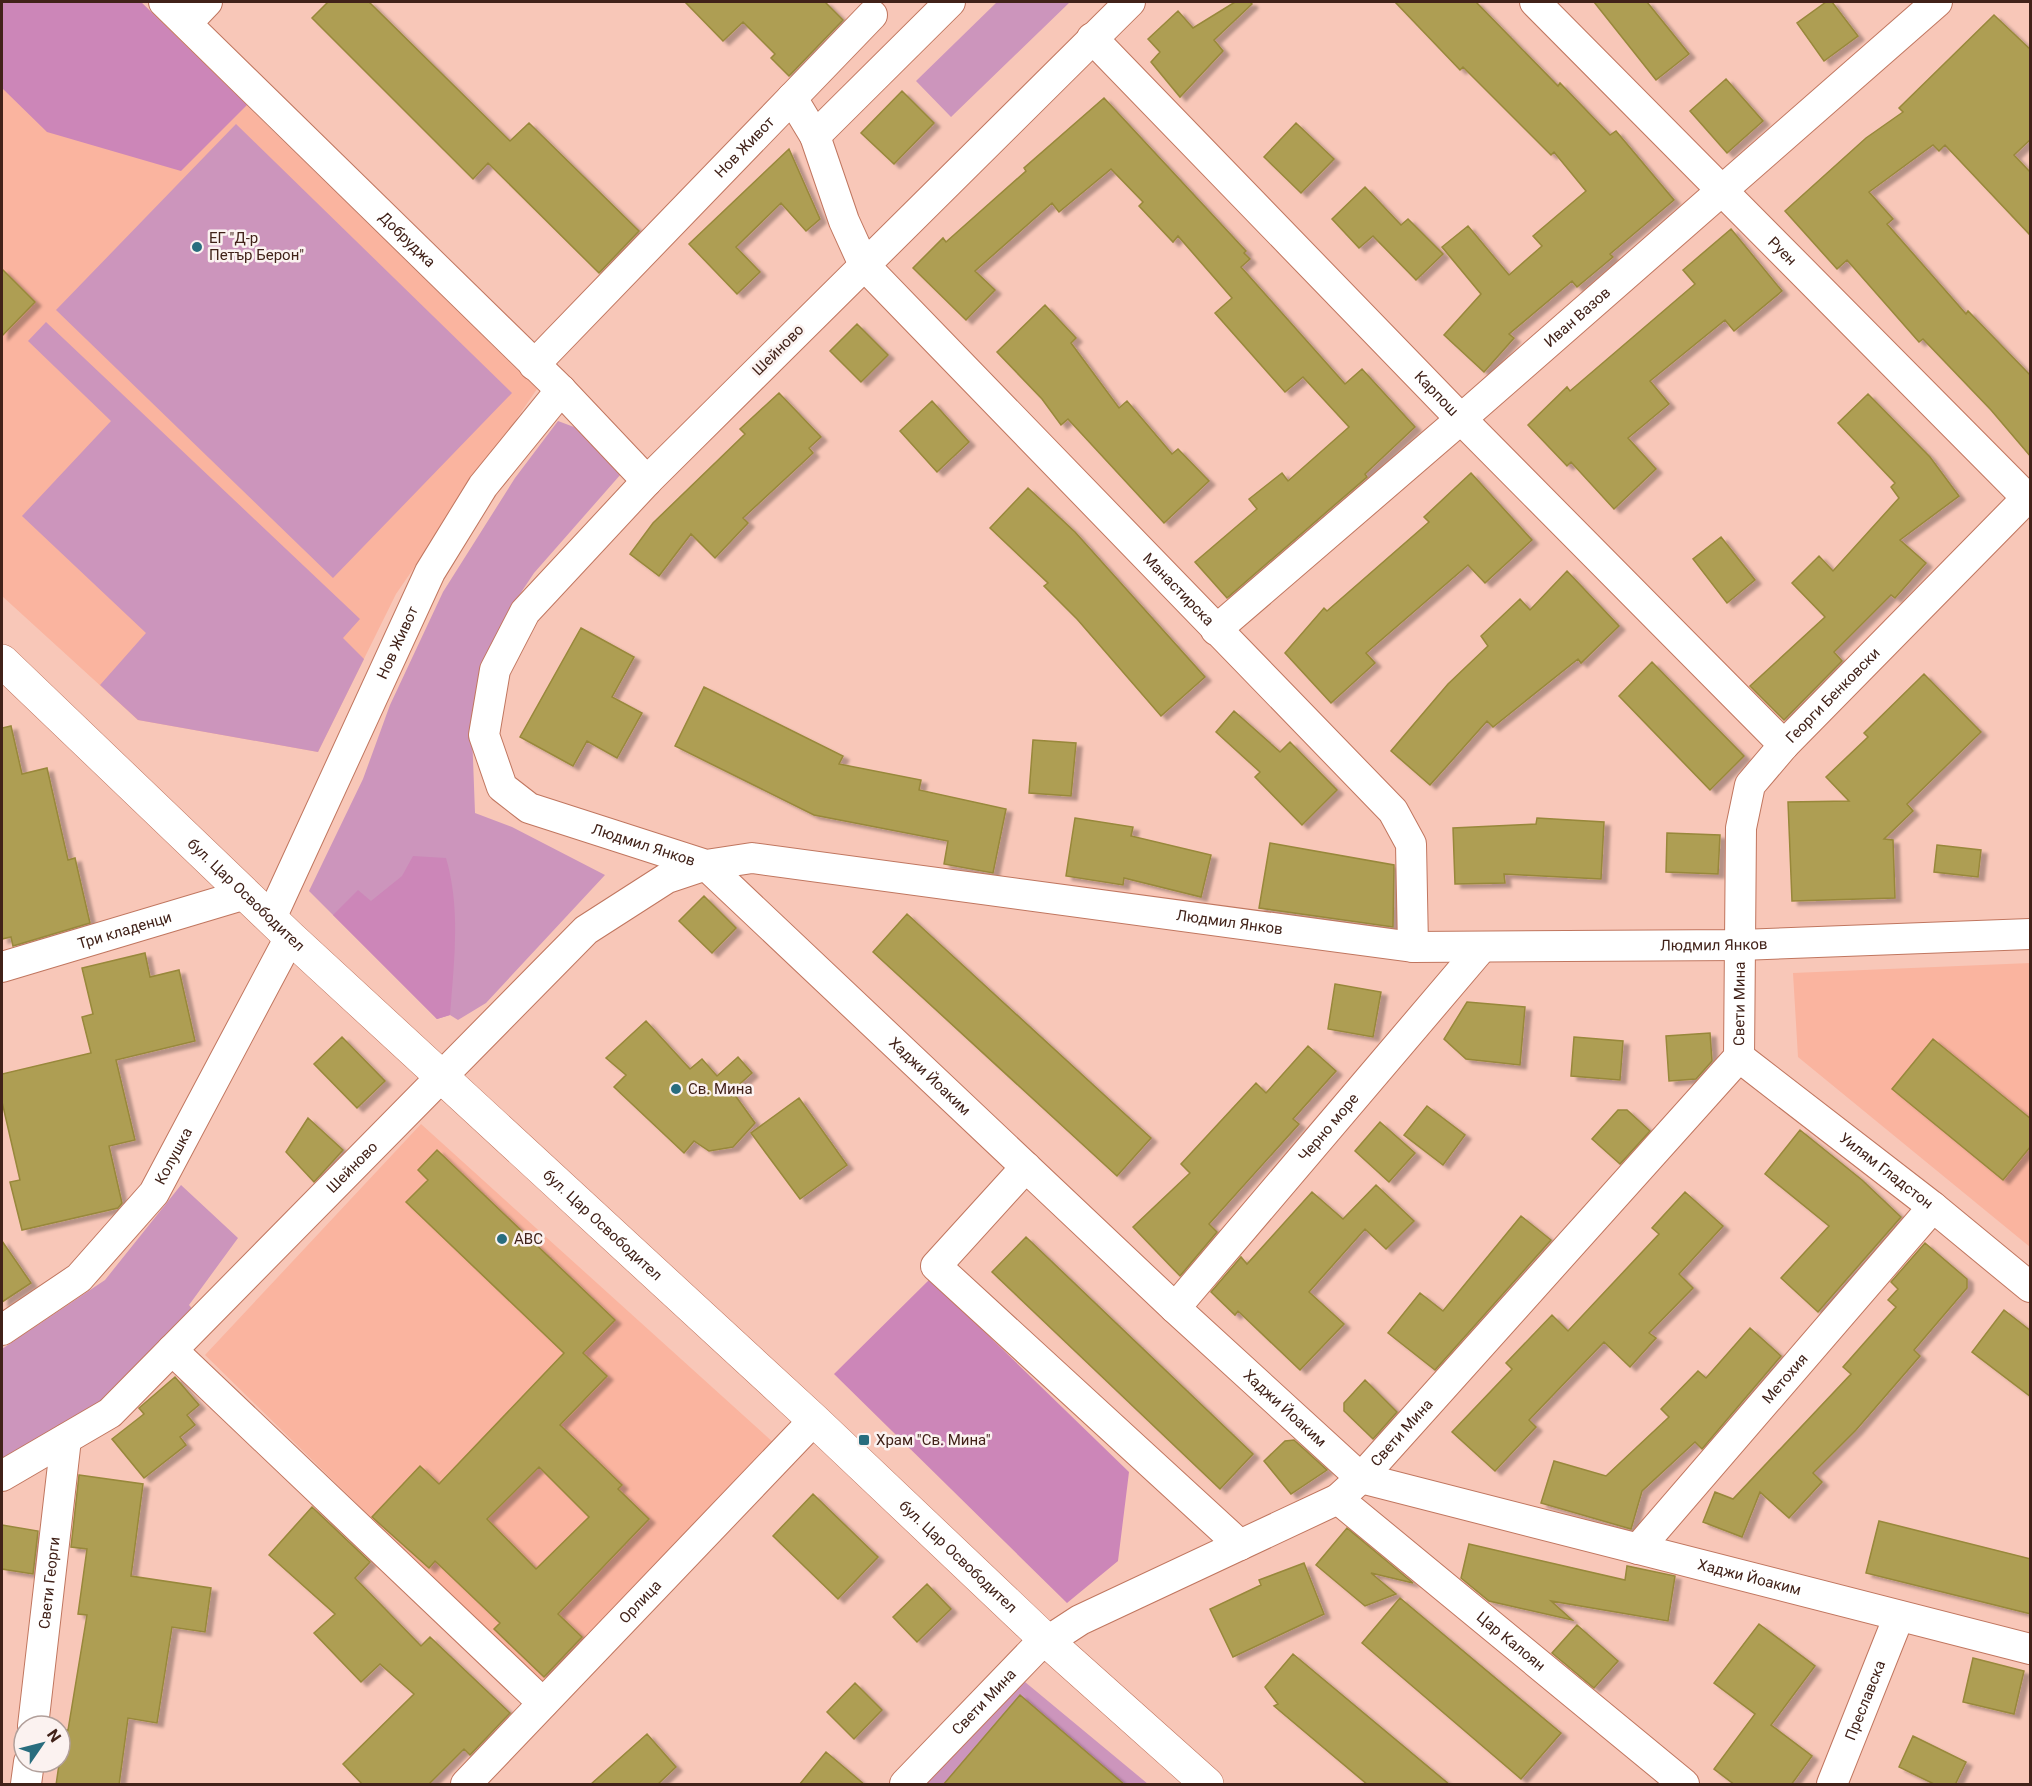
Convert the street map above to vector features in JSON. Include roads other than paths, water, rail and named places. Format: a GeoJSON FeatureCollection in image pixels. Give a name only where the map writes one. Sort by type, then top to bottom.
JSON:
{"type":"FeatureCollection","features":[{"type":"Feature","properties":{"kind":"main road","name":"бул. Цар Освободител"},"geometry":{"type":"LineString","coordinates":[[5,668],[641,1263],[814,1420],[1040,1645],[1206,1785]]}},
{"type":"Feature","properties":{"kind":"street","name":"Добруджа"},"geometry":{"type":"LineString","coordinates":[[164,2],[561,390],[647,481]]}},
{"type":"Feature","properties":{"kind":"street"},"geometry":{"type":"LineString","coordinates":[[187,23],[207,2]]}},
{"type":"Feature","properties":{"kind":"street"},"geometry":{"type":"LineString","coordinates":[[792,98],[815,136],[950,2]]}},
{"type":"Feature","properties":{"kind":"street","name":"Шейново"},"geometry":{"type":"LineString","coordinates":[[484,735],[495,670],[525,612],[647,481],[1130,2]]}},
{"type":"Feature","properties":{"kind":"street","name":"Руен"},"geometry":{"type":"LineString","coordinates":[[1534,2],[2030,498]]}},
{"type":"Feature","properties":{"kind":"street","name":"Иван Вазов"},"geometry":{"type":"LineString","coordinates":[[1216,630],[1461,419],[1937,2]]}},
{"type":"Feature","properties":{"kind":"street"},"geometry":{"type":"LineString","coordinates":[[866,8],[904,46]]}},
{"type":"Feature","properties":{"kind":"street","name":"Нов Живот"},"geometry":{"type":"LineString","coordinates":[[534,365],[792,98],[866,8]]}},
{"type":"Feature","properties":{"kind":"street","name":"Карпош"},"geometry":{"type":"LineString","coordinates":[[1092,38],[1461,419],[1784,745]]}},
{"type":"Feature","properties":{"kind":"street","name":"Манастирска"},"geometry":{"type":"LineString","coordinates":[[815,136],[844,221],[864,265],[1393,811],[1412,844],[1413,947]]}},
{"type":"Feature","properties":{"kind":"street","name":"Нов Живот"},"geometry":{"type":"LineString","coordinates":[[281,928],[430,572],[483,486],[561,390]]}},
{"type":"Feature","properties":{"kind":"street","name":"Георги Бенковски"},"geometry":{"type":"LineString","coordinates":[[1740,945],[1741,828],[1750,785],[1784,745],[2030,498]]}},
{"type":"Feature","properties":{"kind":"street","name":"Людмил Янков"},"geometry":{"type":"LineString","coordinates":[[484,735],[502,787],[529,808],[706,865],[752,858],[1413,947],[1740,945],[2031,934]]}},
{"type":"Feature","properties":{"kind":"street","name":"Шейново"},"geometry":{"type":"LineString","coordinates":[[2,1476],[110,1413],[586,930],[666,878],[706,865]]}},
{"type":"Feature","properties":{"kind":"street","name":"Хаджи Йоаким"},"geometry":{"type":"LineString","coordinates":[[706,865],[1175,1308],[1361,1478],[2031,1649]]}},
{"type":"Feature","properties":{"kind":"street","name":"Три кладенци"},"geometry":{"type":"LineString","coordinates":[[2,967],[246,894]]}},
{"type":"Feature","properties":{"kind":"street","name":"Колушка"},"geometry":{"type":"LineString","coordinates":[[2,1330],[80,1278],[154,1193],[281,928]]}},
{"type":"Feature","properties":{"kind":"street","name":"Свети Мина"},"geometry":{"type":"LineString","coordinates":[[905,1785],[1040,1645],[1080,1620],[1338,1499],[1361,1478],[1739,1057],[1740,945]]}},
{"type":"Feature","properties":{"kind":"street","name":"Черно море"},"geometry":{"type":"LineString","coordinates":[[1175,1308],[1482,947]]}},
{"type":"Feature","properties":{"kind":"street","name":"Уилям Гладстон"},"geometry":{"type":"LineString","coordinates":[[1739,1057],[1933,1207],[2031,1287]]}},
{"type":"Feature","properties":{"kind":"street"},"geometry":{"type":"LineString","coordinates":[[1026,1167],[936,1266],[1240,1545]]}},
{"type":"Feature","properties":{"kind":"street","name":"Метохия"},"geometry":{"type":"LineString","coordinates":[[1638,1549],[1933,1207]]}},
{"type":"Feature","properties":{"kind":"street"},"geometry":{"type":"LineString","coordinates":[[172,1350],[543,1703]]}},
{"type":"Feature","properties":{"kind":"street","name":"Орлица"},"geometry":{"type":"LineString","coordinates":[[466,1785],[814,1420]]}},
{"type":"Feature","properties":{"kind":"street","name":"Свети Георги"},"geometry":{"type":"LineString","coordinates":[[34,1714],[66,1439]]}},
{"type":"Feature","properties":{"kind":"street","name":"Цар Калоян"},"geometry":{"type":"LineString","coordinates":[[1338,1499],[1684,1785]]}},
{"type":"Feature","properties":{"kind":"street","name":"Преславска"},"geometry":{"type":"LineString","coordinates":[[1832,1785],[1899,1616]]}},
{"type":"Feature","properties":{"kind":"place","name":"ЕГ \"Д-р Петър Берон\""},"geometry":{"type":"Point","coordinates":[197,247]}},
{"type":"Feature","properties":{"kind":"place","name":"Св. Мина"},"geometry":{"type":"Point","coordinates":[676,1089]}},
{"type":"Feature","properties":{"kind":"place","name":"ABC"},"geometry":{"type":"Point","coordinates":[502,1239]}},
{"type":"Feature","properties":{"kind":"place","name":"Храм \"Св. Мина\""},"geometry":{"type":"Point","coordinates":[864,1440]}}]}
